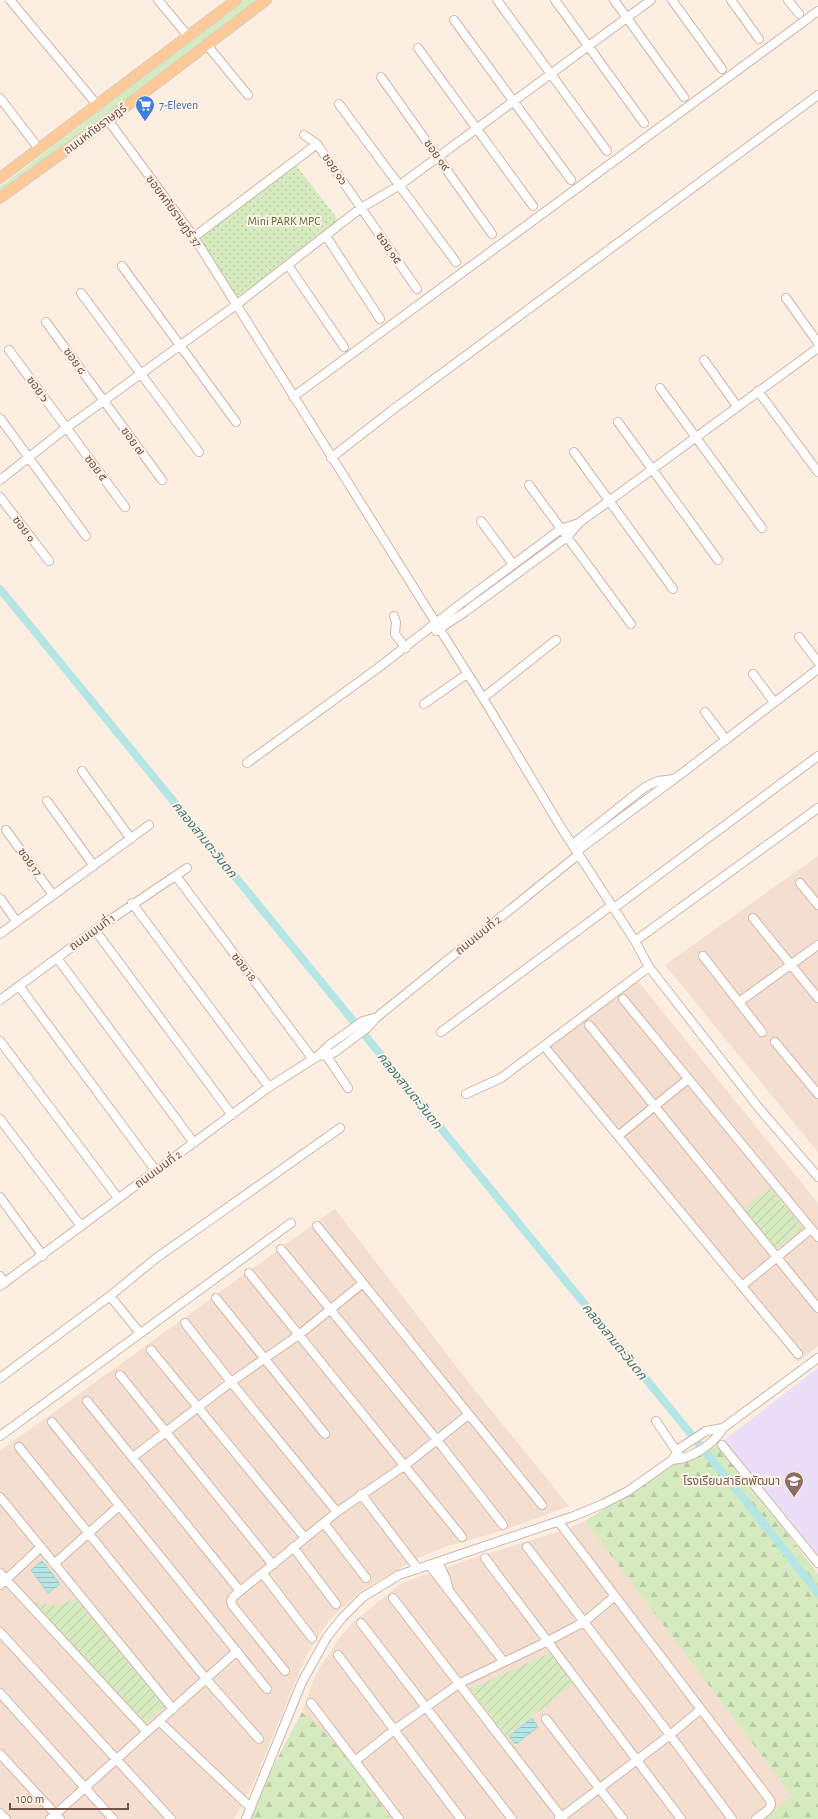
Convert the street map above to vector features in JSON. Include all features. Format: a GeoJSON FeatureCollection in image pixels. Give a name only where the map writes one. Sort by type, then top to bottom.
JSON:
{"type":"FeatureCollection","features":[{"type":"Feature","properties":{"kind":"main road","name":"ถนนหทัยราษฎร์"},"geometry":{"type":"LineString","coordinates":[[0,178],[98,106],[236,0]]}},
{"type":"Feature","properties":{"kind":"main road","name":"ถนนหทัยราษฎร์"},"geometry":{"type":"LineString","coordinates":[[0,198],[108,120],[266,0]]}},
{"type":"Feature","properties":{"kind":"street"},"geometry":{"type":"LineString","coordinates":[[10,0],[98,106]]}},
{"type":"Feature","properties":{"kind":"street"},"geometry":{"type":"LineString","coordinates":[[158,0],[188,36]]}},
{"type":"Feature","properties":{"kind":"street"},"geometry":{"type":"LineString","coordinates":[[497,0],[607,151]]}},
{"type":"Feature","properties":{"kind":"street"},"geometry":{"type":"LineString","coordinates":[[555,0],[644,123]]}},
{"type":"Feature","properties":{"kind":"street"},"geometry":{"type":"LineString","coordinates":[[614,0],[684,97]]}},
{"type":"Feature","properties":{"kind":"street"},"geometry":{"type":"LineString","coordinates":[[0,480],[66,428],[236,305],[361,208],[400,185],[651,0]]}},
{"type":"Feature","properties":{"kind":"street"},"geometry":{"type":"LineString","coordinates":[[672,0],[722,69]]}},
{"type":"Feature","properties":{"kind":"street"},"geometry":{"type":"LineString","coordinates":[[731,0],[759,39]]}},
{"type":"Feature","properties":{"kind":"street"},"geometry":{"type":"LineString","coordinates":[[788,0],[798,14]]}},
{"type":"Feature","properties":{"kind":"street"},"geometry":{"type":"LineString","coordinates":[[293,397],[818,11]]}},
{"type":"Feature","properties":{"kind":"street"},"geometry":{"type":"LineString","coordinates":[[454,20],[571,180]]}},
{"type":"Feature","properties":{"kind":"street"},"geometry":{"type":"LineString","coordinates":[[207,45],[248,95]]}},
{"type":"Feature","properties":{"kind":"street"},"geometry":{"type":"LineString","coordinates":[[418,48],[533,206]]}},
{"type":"Feature","properties":{"kind":"street","name":"ซอย ๑๙"},"geometry":{"type":"LineString","coordinates":[[381,78],[492,234]]}},
{"type":"Feature","properties":{"kind":"street"},"geometry":{"type":"LineString","coordinates":[[331,458],[395,408],[818,95]]}},
{"type":"Feature","properties":{"kind":"street"},"geometry":{"type":"LineString","coordinates":[[0,98],[39,148]]}},
{"type":"Feature","properties":{"kind":"street"},"geometry":{"type":"LineString","coordinates":[[339,104],[456,262]]}},
{"type":"Feature","properties":{"kind":"street","name":"ซอยหทัยราษฎร์ 37"},"geometry":{"type":"LineString","coordinates":[[108,120],[194,237],[331,458],[483,698],[562,829],[635,941],[650,967],[758,1106],[818,1177]]}},
{"type":"Feature","properties":{"kind":"street","name":"ซอย ๑๖"},"geometry":{"type":"LineString","coordinates":[[304,135],[317,144],[361,208]]}},
{"type":"Feature","properties":{"kind":"street"},"geometry":{"type":"LineString","coordinates":[[194,237],[317,144]]}},
{"type":"Feature","properties":{"kind":"street","name":"ซอย ๑๕"},"geometry":{"type":"LineString","coordinates":[[361,208],[417,289]]}},
{"type":"Feature","properties":{"kind":"street"},"geometry":{"type":"LineString","coordinates":[[326,236],[380,319]]}},
{"type":"Feature","properties":{"kind":"street"},"geometry":{"type":"LineString","coordinates":[[288,265],[344,347]]}},
{"type":"Feature","properties":{"kind":"street"},"geometry":{"type":"LineString","coordinates":[[122,266],[236,422]]}},
{"type":"Feature","properties":{"kind":"street"},"geometry":{"type":"LineString","coordinates":[[81,293],[199,452]]}},
{"type":"Feature","properties":{"kind":"street"},"geometry":{"type":"LineString","coordinates":[[786,298],[818,342]]}},
{"type":"Feature","properties":{"kind":"street","name":"ซอย ๘"},"geometry":{"type":"LineString","coordinates":[[46,322],[104,401]]}},
{"type":"Feature","properties":{"kind":"street"},"geometry":{"type":"LineString","coordinates":[[247,763],[422,636],[467,610],[567,537],[580,522],[818,348]]}},
{"type":"Feature","properties":{"kind":"street","name":"ซอย ๖"},"geometry":{"type":"LineString","coordinates":[[9,350],[66,428]]}},
{"type":"Feature","properties":{"kind":"street"},"geometry":{"type":"LineString","coordinates":[[704,360],[737,406]]}},
{"type":"Feature","properties":{"kind":"street"},"geometry":{"type":"LineString","coordinates":[[660,388],[762,528]]}},
{"type":"Feature","properties":{"kind":"street"},"geometry":{"type":"LineString","coordinates":[[758,391],[818,472]]}},
{"type":"Feature","properties":{"kind":"street","name":"ซอย ๗"},"geometry":{"type":"LineString","coordinates":[[104,401],[162,480]]}},
{"type":"Feature","properties":{"kind":"street"},"geometry":{"type":"LineString","coordinates":[[0,418],[86,536]]}},
{"type":"Feature","properties":{"kind":"street"},"geometry":{"type":"LineString","coordinates":[[618,422],[718,560]]}},
{"type":"Feature","properties":{"kind":"street","name":"ซอย ๕"},"geometry":{"type":"LineString","coordinates":[[66,428],[125,507]]}},
{"type":"Feature","properties":{"kind":"street"},"geometry":{"type":"LineString","coordinates":[[574,452],[672,589]]}},
{"type":"Feature","properties":{"kind":"street"},"geometry":{"type":"LineString","coordinates":[[529,485],[631,624]]}},
{"type":"Feature","properties":{"kind":"street","name":"ซอย ๑"},"geometry":{"type":"LineString","coordinates":[[0,497],[49,561]]}},
{"type":"Feature","properties":{"kind":"street"},"geometry":{"type":"LineString","coordinates":[[481,521],[513,564]]}},
{"type":"Feature","properties":{"kind":"street"},"geometry":{"type":"LineString","coordinates":[[437,626],[461,603],[561,529],[580,522]]}},
{"type":"Feature","properties":{"kind":"street"},"geometry":{"type":"LineString","coordinates":[[394,616],[396,622],[395,634],[406,648]]}},
{"type":"Feature","properties":{"kind":"street"},"geometry":{"type":"LineString","coordinates":[[799,637],[818,662]]}},
{"type":"Feature","properties":{"kind":"street"},"geometry":{"type":"LineString","coordinates":[[483,698],[556,640]]}},
{"type":"Feature","properties":{"kind":"street"},"geometry":{"type":"LineString","coordinates":[[705,712],[726,740],[818,669]]}},
{"type":"Feature","properties":{"kind":"street"},"geometry":{"type":"LineString","coordinates":[[424,704],[467,674]]}},
{"type":"Feature","properties":{"kind":"street"},"geometry":{"type":"LineString","coordinates":[[753,674],[774,702]]}},
{"type":"Feature","properties":{"kind":"street","name":"ถนนเมนที่ 2"},"geometry":{"type":"LineString","coordinates":[[2,1282],[43,1256],[118,1198],[270,1088],[320,1055],[331,1054],[348,1037],[377,1017],[576,850],[645,787],[658,781],[674,778],[726,740]]}},
{"type":"Feature","properties":{"kind":"street"},"geometry":{"type":"LineString","coordinates":[[441,1032],[818,756]]}},
{"type":"Feature","properties":{"kind":"street"},"geometry":{"type":"LineString","coordinates":[[82,771],[131,839]]}},
{"type":"Feature","properties":{"kind":"street"},"geometry":{"type":"LineString","coordinates":[[47,801],[94,866]]}},
{"type":"Feature","properties":{"kind":"street"},"geometry":{"type":"LineString","coordinates":[[635,941],[818,808]]}},
{"type":"Feature","properties":{"kind":"street"},"geometry":{"type":"LineString","coordinates":[[0,934],[149,825]]}},
{"type":"Feature","properties":{"kind":"street","name":"ซอย 17"},"geometry":{"type":"LineString","coordinates":[[6,830],[54,895]]}},
{"type":"Feature","properties":{"kind":"street","name":"ถนนเมนที่ 1"},"geometry":{"type":"LineString","coordinates":[[0,1000],[132,903],[187,868]]}},
{"type":"Feature","properties":{"kind":"street","name":"ซอย 18"},"geometry":{"type":"LineString","coordinates":[[176,876],[348,1088]]}},
{"type":"Feature","properties":{"kind":"street"},"geometry":{"type":"LineString","coordinates":[[800,883],[818,905]]}},
{"type":"Feature","properties":{"kind":"street"},"geometry":{"type":"LineString","coordinates":[[0,898],[18,922]]}},
{"type":"Feature","properties":{"kind":"street"},"geometry":{"type":"LineString","coordinates":[[132,903],[270,1088]]}},
{"type":"Feature","properties":{"kind":"street"},"geometry":{"type":"LineString","coordinates":[[753,918],[818,998]]}},
{"type":"Feature","properties":{"kind":"street"},"geometry":{"type":"LineString","coordinates":[[95,930],[232,1115]]}},
{"type":"Feature","properties":{"kind":"street"},"geometry":{"type":"LineString","coordinates":[[739,1002],[818,945]]}},
{"type":"Feature","properties":{"kind":"street"},"geometry":{"type":"LineString","coordinates":[[703,956],[762,1032]]}},
{"type":"Feature","properties":{"kind":"street"},"geometry":{"type":"LineString","coordinates":[[57,958],[194,1143]]}},
{"type":"Feature","properties":{"kind":"street"},"geometry":{"type":"LineString","coordinates":[[466,1094],[501,1078],[650,967]]}},
{"type":"Feature","properties":{"kind":"street"},"geometry":{"type":"LineString","coordinates":[[19,986],[156,1171]]}},
{"type":"Feature","properties":{"kind":"street"},"geometry":{"type":"LineString","coordinates":[[623,999],[818,1237]]}},
{"type":"Feature","properties":{"kind":"street"},"geometry":{"type":"LineString","coordinates":[[589,1025],[818,1308]]}},
{"type":"Feature","properties":{"kind":"street"},"geometry":{"type":"LineString","coordinates":[[0,1041],[118,1198]]}},
{"type":"Feature","properties":{"kind":"street"},"geometry":{"type":"LineString","coordinates":[[775,1042],[818,1094]]}},
{"type":"Feature","properties":{"kind":"street"},"geometry":{"type":"LineString","coordinates":[[548,1051],[798,1354]]}},
{"type":"Feature","properties":{"kind":"street"},"geometry":{"type":"LineString","coordinates":[[618,1136],[688,1079]]}},
{"type":"Feature","properties":{"kind":"street"},"geometry":{"type":"LineString","coordinates":[[0,1119],[81,1226]]}},
{"type":"Feature","properties":{"kind":"street"},"geometry":{"type":"LineString","coordinates":[[0,1378],[110,1296],[155,1259],[340,1128]]}},
{"type":"Feature","properties":{"kind":"street"},"geometry":{"type":"LineString","coordinates":[[0,1197],[43,1256]]}},
{"type":"Feature","properties":{"kind":"street"},"geometry":{"type":"LineString","coordinates":[[0,1436],[124,1347],[140,1333],[291,1223]]}},
{"type":"Feature","properties":{"kind":"street"},"geometry":{"type":"LineString","coordinates":[[317,1226],[542,1505]]}},
{"type":"Feature","properties":{"kind":"street"},"geometry":{"type":"LineString","coordinates":[[742,1286],[811,1229]]}},
{"type":"Feature","properties":{"kind":"street"},"geometry":{"type":"LineString","coordinates":[[281,1249],[437,1440],[503,1525]]}},
{"type":"Feature","properties":{"kind":"street"},"geometry":{"type":"LineString","coordinates":[[249,1273],[300,1334],[462,1537]]}},
{"type":"Feature","properties":{"kind":"street"},"geometry":{"type":"LineString","coordinates":[[133,1457],[230,1382],[300,1334],[363,1283]]}},
{"type":"Feature","properties":{"kind":"street"},"geometry":{"type":"LineString","coordinates":[[110,1296],[140,1333]]}},
{"type":"Feature","properties":{"kind":"street"},"geometry":{"type":"LineString","coordinates":[[216,1298],[325,1434]]}},
{"type":"Feature","properties":{"kind":"street"},"geometry":{"type":"LineString","coordinates":[[185,1323],[230,1382],[337,1512]]}},
{"type":"Feature","properties":{"kind":"street"},"geometry":{"type":"LineString","coordinates":[[151,1350],[305,1538]]}},
{"type":"Feature","properties":{"kind":"street"},"geometry":{"type":"LineString","coordinates":[[246,1819],[302,1682],[327,1637],[342,1618],[363,1597],[399,1575],[574,1516],[628,1491],[682,1454],[715,1439],[723,1428],[818,1358]]}},
{"type":"Feature","properties":{"kind":"street"},"geometry":{"type":"LineString","coordinates":[[120,1375],[273,1565]]}},
{"type":"Feature","properties":{"kind":"street"},"geometry":{"type":"LineString","coordinates":[[87,1401],[240,1591]]}},
{"type":"Feature","properties":{"kind":"street"},"geometry":{"type":"LineString","coordinates":[[285,1671],[232,1605],[231,1601],[233,1597],[360,1494],[404,1466],[468,1415]]}},
{"type":"Feature","properties":{"kind":"street"},"geometry":{"type":"LineString","coordinates":[[52,1422],[267,1689]]}},
{"type":"Feature","properties":{"kind":"street"},"geometry":{"type":"LineString","coordinates":[[656,1422],[682,1454]]}},
{"type":"Feature","properties":{"kind":"street"},"geometry":{"type":"LineString","coordinates":[[682,1454],[706,1431],[723,1428]]}},
{"type":"Feature","properties":{"kind":"street"},"geometry":{"type":"LineString","coordinates":[[722,1445],[818,1563]]}},
{"type":"Feature","properties":{"kind":"street"},"geometry":{"type":"LineString","coordinates":[[20,1447],[206,1679],[259,1739]]}},
{"type":"Feature","properties":{"kind":"street"},"geometry":{"type":"LineString","coordinates":[[360,1494],[418,1569]]}},
{"type":"Feature","properties":{"kind":"street"},"geometry":{"type":"LineString","coordinates":[[0,1497],[173,1709]]}},
{"type":"Feature","properties":{"kind":"street"},"geometry":{"type":"LineString","coordinates":[[54,1564],[119,1506]]}},
{"type":"Feature","properties":{"kind":"street"},"geometry":{"type":"LineString","coordinates":[[558,1521],[770,1800],[771,1805],[768,1810],[756,1819]]}},
{"type":"Feature","properties":{"kind":"street"},"geometry":{"type":"LineString","coordinates":[[324,1523],[366,1578]]}},
{"type":"Feature","properties":{"kind":"street"},"geometry":{"type":"LineString","coordinates":[[3,1582],[41,1547]]}},
{"type":"Feature","properties":{"kind":"street"},"geometry":{"type":"LineString","coordinates":[[293,1547],[336,1604]]}},
{"type":"Feature","properties":{"kind":"street"},"geometry":{"type":"LineString","coordinates":[[527,1547],[732,1819]]}},
{"type":"Feature","properties":{"kind":"street"},"geometry":{"type":"LineString","coordinates":[[485,1558],[681,1819]]}},
{"type":"Feature","properties":{"kind":"street"},"geometry":{"type":"LineString","coordinates":[[438,1562],[446,1579],[449,1592]]}},
{"type":"Feature","properties":{"kind":"street"},"geometry":{"type":"LineString","coordinates":[[429,1565],[504,1662]]}},
{"type":"Feature","properties":{"kind":"street"},"geometry":{"type":"LineString","coordinates":[[0,1572],[3,1582],[147,1732]]}},
{"type":"Feature","properties":{"kind":"street"},"geometry":{"type":"LineString","coordinates":[[263,1574],[312,1638]]}},
{"type":"Feature","properties":{"kind":"street"},"geometry":{"type":"LineString","coordinates":[[355,1761],[426,1706],[460,1683],[584,1622],[615,1596]]}},
{"type":"Feature","properties":{"kind":"street"},"geometry":{"type":"LineString","coordinates":[[393,1598],[460,1683],[562,1818],[670,1735],[701,1709]]}},
{"type":"Feature","properties":{"kind":"street"},"geometry":{"type":"LineString","coordinates":[[361,1623],[512,1819]]}},
{"type":"Feature","properties":{"kind":"street"},"geometry":{"type":"LineString","coordinates":[[0,1632],[115,1760],[171,1819]]}},
{"type":"Feature","properties":{"kind":"street"},"geometry":{"type":"LineString","coordinates":[[0,1754],[55,1817],[85,1787],[237,1652]]}},
{"type":"Feature","properties":{"kind":"street"},"geometry":{"type":"LineString","coordinates":[[338,1655],[461,1819]]}},
{"type":"Feature","properties":{"kind":"street"},"geometry":{"type":"LineString","coordinates":[[0,1693],[113,1819]]}},
{"type":"Feature","properties":{"kind":"street"},"geometry":{"type":"LineString","coordinates":[[311,1703],[400,1819]]}},
{"type":"Feature","properties":{"kind":"street"},"geometry":{"type":"LineString","coordinates":[[546,1719],[600,1788],[622,1819]]}},
{"type":"Feature","properties":{"kind":"street"},"geometry":{"type":"LineString","coordinates":[[159,1721],[251,1808]]}},
{"type":"Feature","properties":{"kind":"street"},"geometry":{"type":"LineString","coordinates":[[0,1813],[6,1819]]}},
{"type":"Feature","properties":{"kind":"shaded area"},"geometry":{"type":"Polygon","coordinates":[[[818,856],[818,1152],[665,965],[818,856]]]}},
{"type":"Feature","properties":{"kind":"shaded area"},"geometry":{"type":"Polygon","coordinates":[[[637,980],[818,1203],[818,1346],[798,1362],[545,1051],[585,1018],[637,980]]]}},
{"type":"Feature","properties":{"kind":"shaded area"},"geometry":{"type":"Polygon","coordinates":[[[335,1209],[473,1388],[569,1506],[502,1531],[445,1547],[418,1558],[361,1591],[345,1605],[329,1621],[307,1654],[251,1789],[234,1819],[0,1819],[0,1451],[335,1209]]]}},
{"type":"Feature","properties":{"kind":"shaded area","name":"โรงเรียนสาธิตพัฒนา"},"geometry":{"type":"Polygon","coordinates":[[[818,1368],[818,1554],[723,1441],[818,1368]]]}},
{"type":"Feature","properties":{"kind":"shaded area"},"geometry":{"type":"Polygon","coordinates":[[[585,1521],[792,1796],[762,1819],[391,1819],[363,1779],[332,1740],[302,1712],[314,1679],[321,1666],[338,1640],[353,1622],[402,1583],[470,1559],[561,1531],[585,1521]]]}},
{"type":"Feature","properties":{"kind":"green space"},"geometry":{"type":"Polygon","coordinates":[[[243,0],[260,0],[0,195],[0,187],[243,0]]]}},
{"type":"Feature","properties":{"kind":"green space","name":"Mini PARK MPC"},"geometry":{"type":"Polygon","coordinates":[[[295,164],[343,226],[237,304],[195,240],[295,164]]]}},
{"type":"Feature","properties":{"kind":"green space"},"geometry":{"type":"Polygon","coordinates":[[[770,1188],[803,1228],[777,1249],[744,1209],[770,1188]]]}},
{"type":"Feature","properties":{"kind":"green space"},"geometry":{"type":"Polygon","coordinates":[[[715,1439],[818,1574],[818,1819],[762,1819],[792,1796],[585,1521],[715,1439]]]}},
{"type":"Feature","properties":{"kind":"green space"},"geometry":{"type":"Polygon","coordinates":[[[74,1599],[77,1600],[164,1706],[145,1724],[35,1603],[56,1606],[74,1599]]]}},
{"type":"Feature","properties":{"kind":"green space"},"geometry":{"type":"Polygon","coordinates":[[[550,1653],[574,1684],[506,1736],[470,1689],[550,1653]]]}},
{"type":"Feature","properties":{"kind":"green space"},"geometry":{"type":"Polygon","coordinates":[[[302,1712],[339,1748],[361,1776],[391,1819],[243,1819],[251,1808],[302,1712]]]}},
{"type":"Feature","properties":{"kind":"water"},"geometry":{"type":"Polygon","coordinates":[[[42,1561],[60,1584],[48,1593],[31,1570],[42,1561]]]}},
{"type":"Feature","properties":{"kind":"water"},"geometry":{"type":"Polygon","coordinates":[[[532,1718],[538,1727],[516,1744],[509,1736],[532,1718]]]}},
{"type":"Feature","properties":{"kind":"waterway","name":"คลองสามตะวันตก"},"geometry":{"type":"LineString","coordinates":[[0,589],[753,1510],[818,1593]]}},
{"type":"Feature","properties":{"kind":"place","name":"7-Eleven"},"geometry":{"type":"Point","coordinates":[145,122]}},
{"type":"Feature","properties":{"kind":"place","name":"โรงเรียนสาธิตพัฒนา"},"geometry":{"type":"Point","coordinates":[794,1498]}}]}
